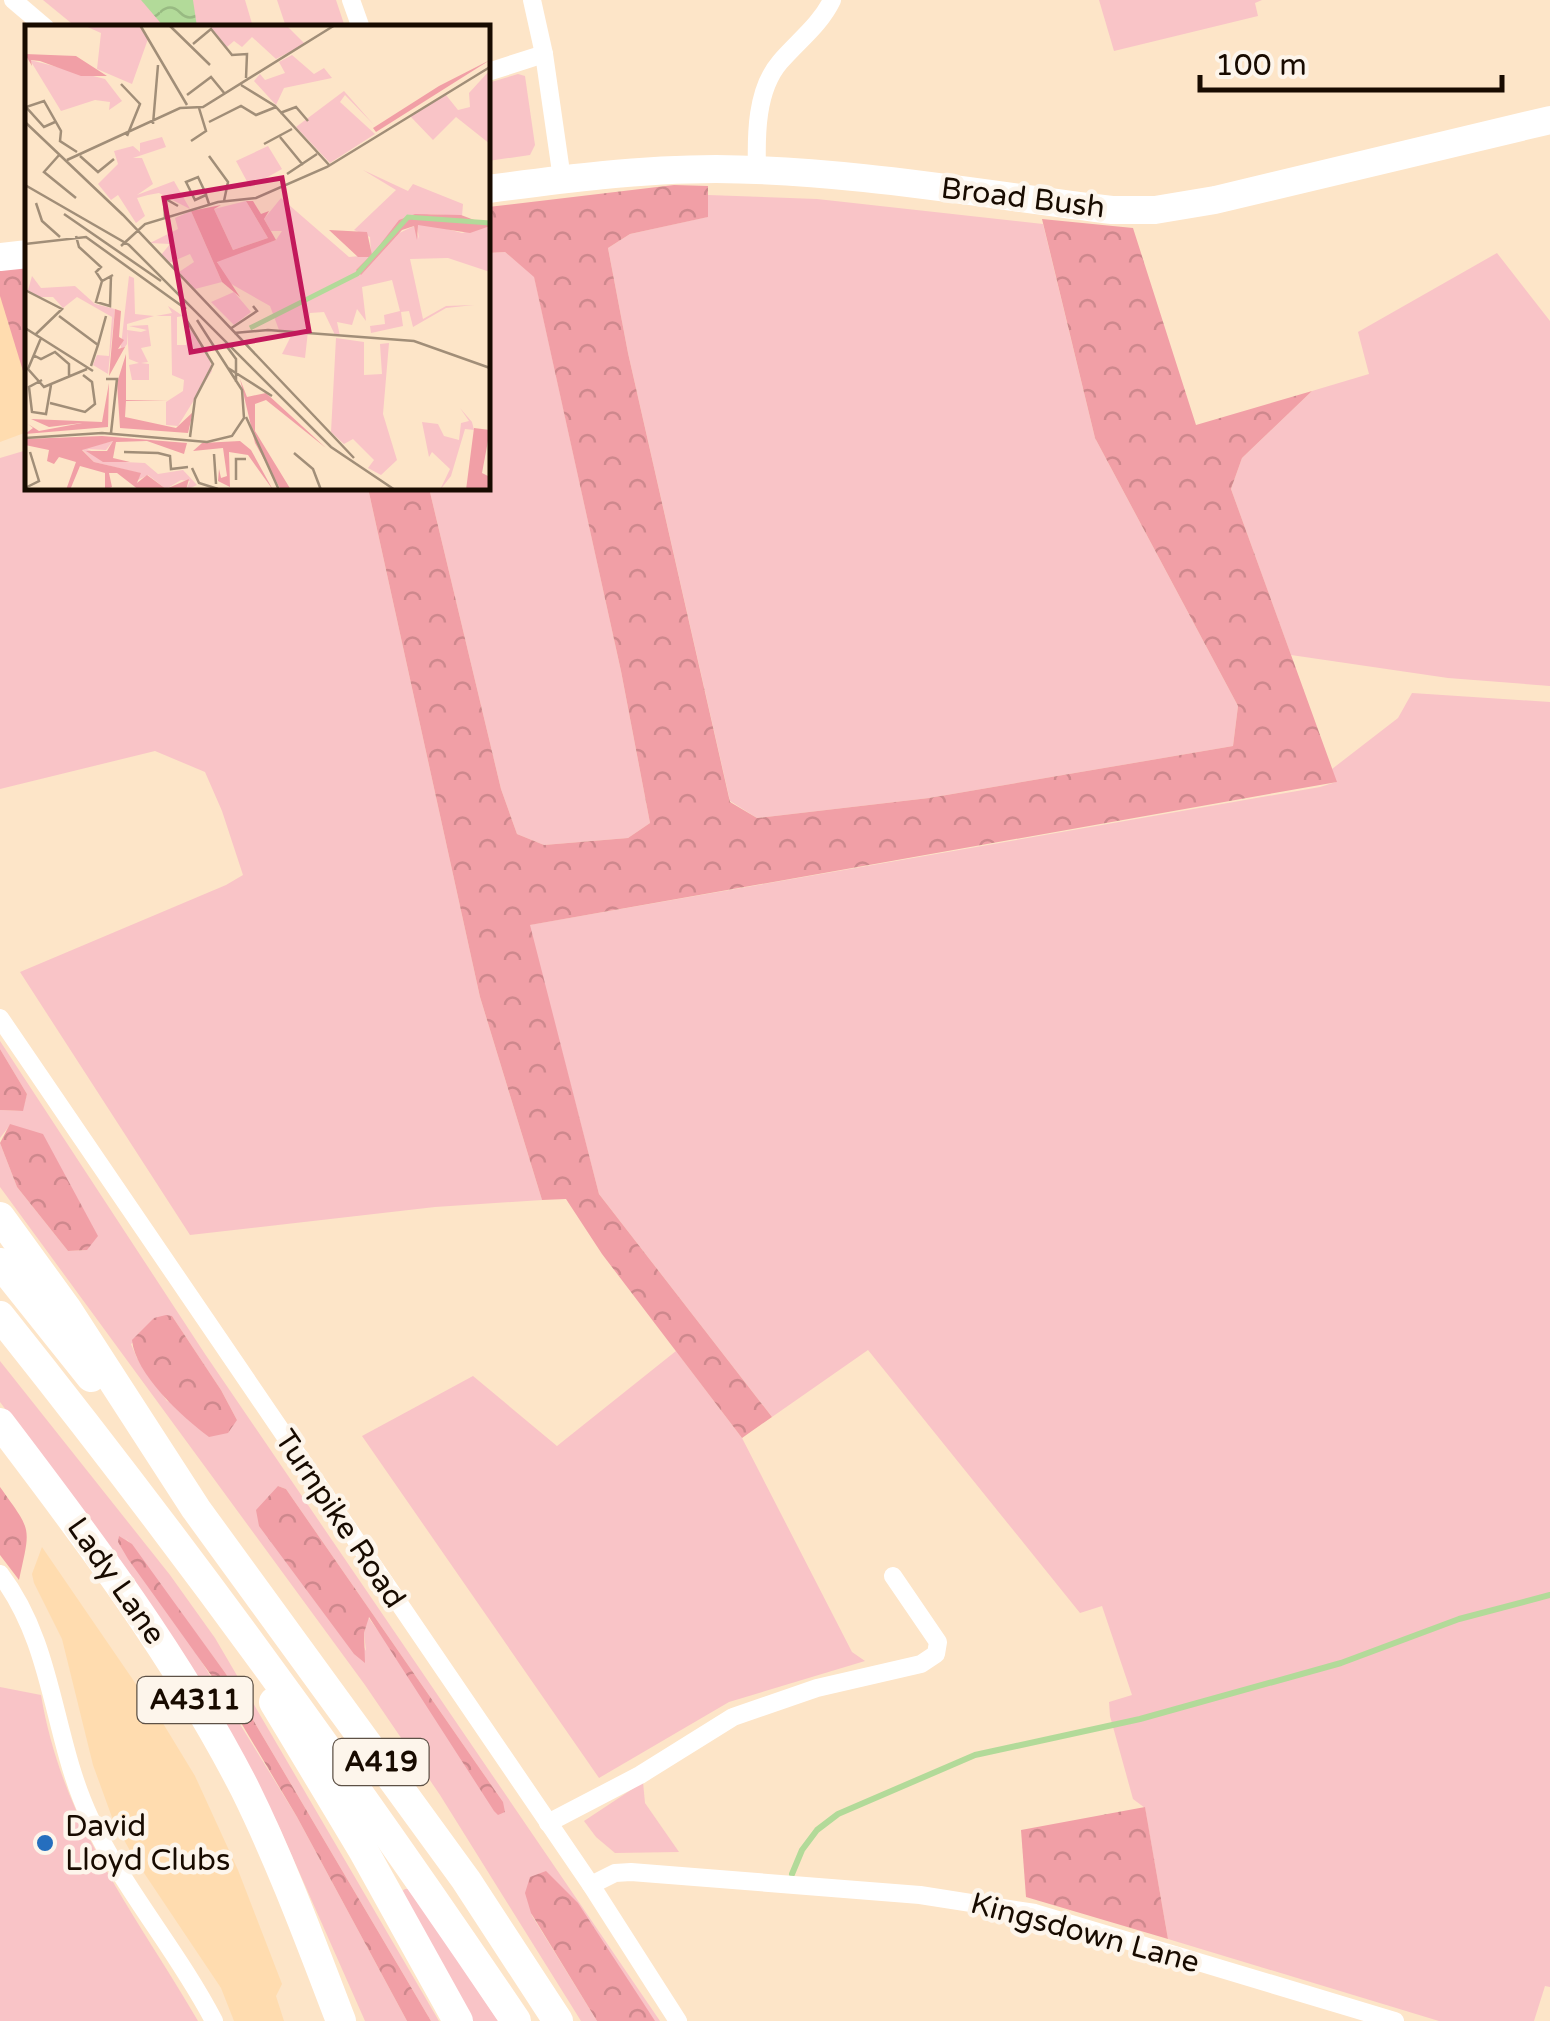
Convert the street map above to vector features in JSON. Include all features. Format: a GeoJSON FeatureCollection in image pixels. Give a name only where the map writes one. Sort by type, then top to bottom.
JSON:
{"type":"FeatureCollection","features":[{"type":"Feature","properties":{"kind":"main road","name":"Broad Bush"},"geometry":{"type":"LineString","coordinates":[[490,190],[562,179],[677,170],[757,170],[846,177],[1112,210],[1155,210],[1230,197],[1550,120]]}},
{"type":"Feature","properties":{"kind":"main road"},"geometry":{"type":"LineString","coordinates":[[0,257],[25,254]]}},
{"type":"Feature","properties":{"kind":"main road","name":"A419"},"geometry":{"type":"LineString","coordinates":[[0,1217],[76,1323],[196,1509]]}},
{"type":"Feature","properties":{"kind":"main road","name":"A419"},"geometry":{"type":"LineString","coordinates":[[0,1263],[196,1509],[466,1880],[558,2021]]}},
{"type":"Feature","properties":{"kind":"main road","name":"A419"},"geometry":{"type":"LineString","coordinates":[[0,1316],[177,1542],[357,1787],[516,2021]]}},
{"type":"Feature","properties":{"kind":"main road","name":"Lady Lane"},"geometry":{"type":"LineString","coordinates":[[0,1423],[109,1569],[206,1718],[280,1864],[341,2021]]}},
{"type":"Feature","properties":{"kind":"main road","name":"A419"},"geometry":{"type":"LineString","coordinates":[[177,1542],[363,1850],[458,2021]]}},
{"type":"Feature","properties":{"kind":"street"},"geometry":{"type":"LineString","coordinates":[[13,0],[42,25]]}},
{"type":"Feature","properties":{"kind":"street"},"geometry":{"type":"LineString","coordinates":[[351,0],[360,25]]}},
{"type":"Feature","properties":{"kind":"street"},"geometry":{"type":"LineString","coordinates":[[532,0],[562,179]]}},
{"type":"Feature","properties":{"kind":"street"},"geometry":{"type":"LineString","coordinates":[[757,170],[760,115],[772,72],[817,24],[832,0]]}},
{"type":"Feature","properties":{"kind":"street"},"geometry":{"type":"LineString","coordinates":[[490,71],[544,54]]}},
{"type":"Feature","properties":{"kind":"street","name":"Turnpike Road"},"geometry":{"type":"LineString","coordinates":[[0,1018],[591,1885],[678,2021]]}},
{"type":"Feature","properties":{"kind":"street"},"geometry":{"type":"LineString","coordinates":[[0,1574],[22,1607],[44,1658],[88,1815],[214,2021]]}},
{"type":"Feature","properties":{"kind":"street"},"geometry":{"type":"LineString","coordinates":[[548,1822],[640,1775],[733,1717],[817,1688],[921,1664],[936,1654],[938,1642],[893,1576]]}},
{"type":"Feature","properties":{"kind":"street","name":"Kingsdown Lane"},"geometry":{"type":"LineString","coordinates":[[591,1885],[615,1873],[631,1872],[962,1900],[1070,1922],[1395,2021]]}},
{"type":"Feature","properties":{"kind":"shaded area"},"geometry":{"type":"Polygon","coordinates":[[[43,0],[245,0],[252,25],[74,25],[43,0]]]}},
{"type":"Feature","properties":{"kind":"shaded area"},"geometry":{"type":"Polygon","coordinates":[[[277,0],[336,0],[344,25],[285,25],[277,0]]]}},
{"type":"Feature","properties":{"kind":"shaded area"},"geometry":{"type":"Polygon","coordinates":[[[1099,0],[1262,0],[1255,3],[1258,16],[1114,51],[1099,0]]]}},
{"type":"Feature","properties":{"kind":"shaded area"},"geometry":{"type":"Polygon","coordinates":[[[518,74],[525,76],[535,145],[530,155],[490,161],[490,82],[518,74]]]}},
{"type":"Feature","properties":{"kind":"shaded area"},"geometry":{"type":"Polygon","coordinates":[[[708,195],[817,199],[1043,224],[1095,438],[1238,706],[1233,746],[929,798],[757,818],[730,801],[628,353],[608,248],[630,234],[707,217],[708,195]]]}},
{"type":"Feature","properties":{"kind":"shaded area"},"geometry":{"type":"Polygon","coordinates":[[[505,252],[534,276],[621,671],[650,823],[628,838],[544,845],[517,834],[501,789],[429,490],[490,490],[490,253],[505,252]]]}},
{"type":"Feature","properties":{"kind":"shaded area"},"geometry":{"type":"Polygon","coordinates":[[[1497,253],[1550,321],[1550,686],[1448,678],[1291,655],[1231,489],[1242,458],[1312,391],[1369,374],[1358,332],[1497,253]]]}},
{"type":"Feature","properties":{"kind":"shaded area"},"geometry":{"type":"Polygon","coordinates":[[[25,277],[25,433],[0,442],[0,280],[25,277]]]}},
{"type":"Feature","properties":{"kind":"shaded area"},"geometry":{"type":"Polygon","coordinates":[[[25,451],[25,490],[368,490],[480,997],[542,1200],[435,1207],[190,1235],[20,972],[243,875],[205,772],[155,751],[0,789],[0,458],[25,451]]]}},
{"type":"Feature","properties":{"kind":"shaded area"},"geometry":{"type":"Polygon","coordinates":[[[1412,693],[1550,702],[1550,1987],[1545,1986],[1534,2021],[1439,2021],[1168,1939],[1145,1808],[1133,1799],[1110,1716],[1109,1702],[1132,1695],[1102,1606],[1080,1613],[868,1350],[772,1417],[599,1194],[529,925],[1320,787],[1336,782],[1332,769],[1398,718],[1412,693]]]}},
{"type":"Feature","properties":{"kind":"shaded area"},"geometry":{"type":"Polygon","coordinates":[[[0,1041],[205,1354],[660,2021],[655,2021],[531,1914],[597,2021],[581,2021],[440,1795],[365,1685],[0,1187],[0,1143],[17,1187],[68,1251],[87,1250],[10,1125],[0,1138],[0,1110],[22,1111],[27,1094],[0,1049],[0,1041]],[[172,1316],[131,1344],[137,1358],[167,1401],[237,1420],[221,1390],[172,1316]],[[278,1486],[366,1651],[364,1633],[368,1617],[503,1802],[286,1489],[278,1486]]]}},
{"type":"Feature","properties":{"kind":"shaded area"},"geometry":{"type":"Polygon","coordinates":[[[676,1351],[742,1438],[852,1652],[865,1661],[729,1702],[599,1778],[362,1436],[473,1376],[557,1446],[676,1351]]]}},
{"type":"Feature","properties":{"kind":"shaded area"},"geometry":{"type":"Polygon","coordinates":[[[0,1361],[170,1575],[215,1638],[439,2021],[431,2021],[226,1674],[125,1537],[297,1817],[407,2021],[365,2021],[277,1822],[100,1535],[0,1402],[0,1361]]]}},
{"type":"Feature","properties":{"kind":"shaded area"},"geometry":{"type":"Polygon","coordinates":[[[42,1547],[195,1776],[238,1870],[282,1984],[276,1996],[284,2021],[234,2021],[221,1988],[113,1820],[93,1765],[62,1639],[34,1583],[32,1574],[42,1547]]]}},
{"type":"Feature","properties":{"kind":"shaded area","name":"David Lloyd Clubs"},"geometry":{"type":"Polygon","coordinates":[[[0,1687],[41,1695],[51,1742],[83,1826],[198,2021],[0,2021],[0,1687]]]}},
{"type":"Feature","properties":{"kind":"shaded area"},"geometry":{"type":"Polygon","coordinates":[[[643,1782],[645,1803],[679,1852],[615,1853],[584,1821],[643,1782]]]}},
{"type":"Feature","properties":{"kind":"shaded area"},"geometry":{"type":"Polygon","coordinates":[[[410,1889],[498,2021],[470,2021],[401,1892],[410,1889]]]}},
{"type":"Feature","properties":{"kind":"green space"},"geometry":{"type":"Polygon","coordinates":[[[674,185],[708,186],[708,217],[630,234],[608,248],[628,353],[730,802],[757,818],[929,798],[1233,746],[1238,706],[1095,438],[1042,219],[1133,228],[1196,425],[1312,391],[1242,458],[1231,489],[1337,782],[530,925],[599,1194],[772,1417],[742,1438],[602,1254],[566,1199],[542,1200],[480,997],[368,490],[429,490],[501,789],[517,834],[544,845],[628,838],[650,823],[621,671],[534,277],[505,252],[490,253],[490,207],[674,185]]]}},
{"type":"Feature","properties":{"kind":"green space"},"geometry":{"type":"Polygon","coordinates":[[[25,264],[25,377],[0,296],[0,268],[25,264]]]}},
{"type":"Feature","properties":{"kind":"green space"},"geometry":{"type":"Polygon","coordinates":[[[0,1049],[27,1094],[23,1111],[0,1110],[0,1049]]]}},
{"type":"Feature","properties":{"kind":"green space"},"geometry":{"type":"Polygon","coordinates":[[[10,1124],[43,1134],[98,1236],[87,1250],[68,1251],[17,1187],[0,1143],[10,1124]]]}},
{"type":"Feature","properties":{"kind":"green space"},"geometry":{"type":"Polygon","coordinates":[[[172,1316],[237,1420],[228,1433],[209,1437],[174,1406],[142,1367],[132,1340],[154,1318],[172,1316]]]}},
{"type":"Feature","properties":{"kind":"green space"},"geometry":{"type":"Polygon","coordinates":[[[278,1486],[286,1489],[503,1802],[505,1812],[498,1815],[494,1811],[369,1617],[364,1633],[365,1663],[354,1654],[259,1526],[256,1510],[278,1486]]]}},
{"type":"Feature","properties":{"kind":"green space"},"geometry":{"type":"Polygon","coordinates":[[[0,1487],[26,1530],[19,1580],[0,1555],[0,1487]]]}},
{"type":"Feature","properties":{"kind":"green space"},"geometry":{"type":"Polygon","coordinates":[[[119,1536],[132,1544],[226,1674],[431,2021],[407,2021],[297,1817],[221,1689],[128,1559],[118,1542],[119,1536]]]}},
{"type":"Feature","properties":{"kind":"green space"},"geometry":{"type":"Polygon","coordinates":[[[1145,1807],[1168,1939],[1026,1897],[1021,1830],[1145,1807]]]}},
{"type":"Feature","properties":{"kind":"green space"},"geometry":{"type":"Polygon","coordinates":[[[546,1871],[578,1903],[655,2021],[597,2021],[531,1913],[525,1893],[530,1877],[546,1871]]]}},
{"type":"Feature","properties":{"kind":"water"},"geometry":{"type":"Polygon","coordinates":[[[141,0],[193,0],[197,25],[162,25],[141,0]]]}},
{"type":"Feature","properties":{"kind":"waterway"},"geometry":{"type":"LineString","coordinates":[[792,1874],[802,1850],[817,1830],[838,1814],[975,1755],[1140,1719],[1341,1663],[1459,1619],[1550,1595]]}},
{"type":"Feature","properties":{"kind":"place","name":"David Lloyd Clubs"},"geometry":{"type":"Point","coordinates":[45,1843]}}]}
